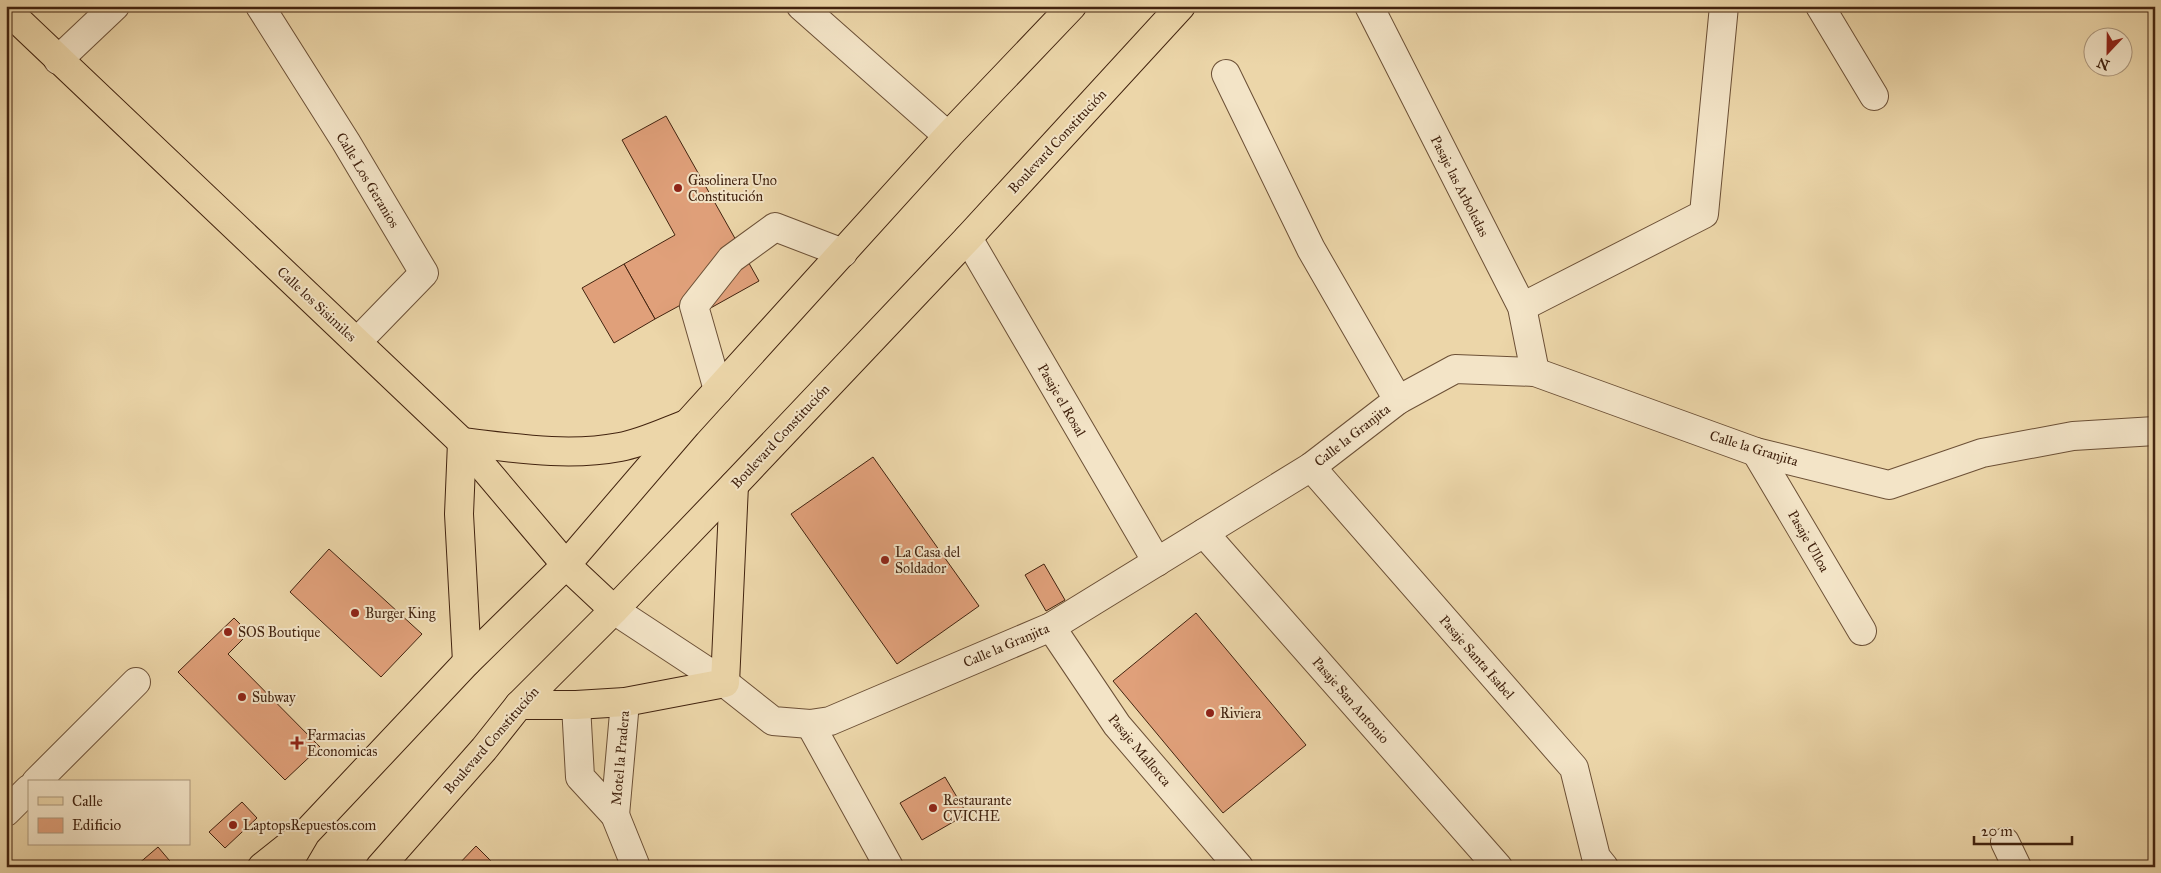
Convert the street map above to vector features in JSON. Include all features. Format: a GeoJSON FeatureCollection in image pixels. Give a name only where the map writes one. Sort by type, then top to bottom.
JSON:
{"type":"FeatureCollection","features":[{"type":"Feature","properties":{"kind":"main road"},"geometry":{"type":"LineString","coordinates":[[262,867],[306,833],[467,662],[566,565],[687,424],[948,136],[1072,6]]}},
{"type":"Feature","properties":{"kind":"main road","name":"Boulevard Constitución"},"geometry":{"type":"LineString","coordinates":[[380,867],[484,749],[518,705],[614,610],[734,485],[968,238],[1182,6]]}},
{"type":"Feature","properties":{"kind":"main road","name":"Calle los Sisimiles"},"geometry":{"type":"LineString","coordinates":[[6,9],[462,442],[566,565],[614,610]]}},
{"type":"Feature","properties":{"kind":"main road"},"geometry":{"type":"LineString","coordinates":[[467,662],[459,514],[462,442],[570,451],[612,448],[621,447],[687,424]]}},
{"type":"Feature","properties":{"kind":"main road"},"geometry":{"type":"LineString","coordinates":[[518,705],[576,705],[626,702],[725,683],[734,485]]}},
{"type":"Feature","properties":{"kind":"main road"},"geometry":{"type":"LineString","coordinates":[[286,867],[306,833]]}},
{"type":"Feature","properties":{"kind":"street"},"geometry":{"type":"LineString","coordinates":[[58,60],[115,6]]}},
{"type":"Feature","properties":{"kind":"street","name":"Calle Los Geranios"},"geometry":{"type":"LineString","coordinates":[[260,6],[346,142],[424,273],[356,342]]}},
{"type":"Feature","properties":{"kind":"street"},"geometry":{"type":"LineString","coordinates":[[801,6],[948,136]]}},
{"type":"Feature","properties":{"kind":"street","name":"Pasaje las Arboledas"},"geometry":{"type":"LineString","coordinates":[[1369,6],[1522,307],[1535,372]]}},
{"type":"Feature","properties":{"kind":"street"},"geometry":{"type":"LineString","coordinates":[[1522,307],[1704,214],[1724,6]]}},
{"type":"Feature","properties":{"kind":"street"},"geometry":{"type":"LineString","coordinates":[[1820,6],[1874,96]]}},
{"type":"Feature","properties":{"kind":"street"},"geometry":{"type":"LineString","coordinates":[[1226,74],[1311,249],[1398,400]]}},
{"type":"Feature","properties":{"kind":"street"},"geometry":{"type":"LineString","coordinates":[[718,390],[694,306],[731,259],[775,227],[842,253]]}},
{"type":"Feature","properties":{"kind":"street","name":"Pasaje el Rosal"},"geometry":{"type":"LineString","coordinates":[[968,238],[1157,562]]}},
{"type":"Feature","properties":{"kind":"street","name":"Calle la Granjita"},"geometry":{"type":"LineString","coordinates":[[614,610],[725,683],[773,721],[810,724],[830,720],[1051,627],[1311,467],[1398,400],[1455,369],[1535,372],[1756,452],[1889,485],[1982,453],[2073,436],[2155,431]]}},
{"type":"Feature","properties":{"kind":"street","name":"Pasaje Ulloa"},"geometry":{"type":"LineString","coordinates":[[1756,452],[1862,631]]}},
{"type":"Feature","properties":{"kind":"street","name":"Pasaje Santa Isabel"},"geometry":{"type":"LineString","coordinates":[[1311,467],[1574,768],[1596,857],[1604,867]]}},
{"type":"Feature","properties":{"kind":"street","name":"Pasaje San Antonio"},"geometry":{"type":"LineString","coordinates":[[1204,533],[1498,867]]}},
{"type":"Feature","properties":{"kind":"street","name":"Pasaje Mallorca"},"geometry":{"type":"LineString","coordinates":[[1051,627],[1117,725],[1239,867]]}},
{"type":"Feature","properties":{"kind":"street"},"geometry":{"type":"LineString","coordinates":[[38,780],[136,682]]}},
{"type":"Feature","properties":{"kind":"street","name":"Motel la Pradera"},"geometry":{"type":"LineString","coordinates":[[615,815],[626,702]]}},
{"type":"Feature","properties":{"kind":"street","name":"Motel la Pradera"},"geometry":{"type":"LineString","coordinates":[[576,705],[580,777],[615,815],[636,867]]}},
{"type":"Feature","properties":{"kind":"street"},"geometry":{"type":"LineString","coordinates":[[810,724],[889,867]]}},
{"type":"Feature","properties":{"kind":"street"},"geometry":{"type":"LineString","coordinates":[[6,812],[28,790]]}},
{"type":"Feature","properties":{"kind":"street"},"geometry":{"type":"LineString","coordinates":[[2005,842],[2017,867]]}},
{"type":"Feature","properties":{"kind":"building","name":"Gasolinera Uno Constitución"},"geometry":{"type":"Polygon","coordinates":[[[666,116],[759,281],[707,310],[699,295],[655,319],[624,264],[675,235],[622,140],[666,116]]]}},
{"type":"Feature","properties":{"kind":"building"},"geometry":{"type":"Polygon","coordinates":[[[624,264],[655,319],[614,343],[582,288],[624,264]]]}},
{"type":"Feature","properties":{"kind":"building","name":"La Casa del Soldador"},"geometry":{"type":"Polygon","coordinates":[[[873,457],[979,606],[897,664],[791,514],[873,457]]]}},
{"type":"Feature","properties":{"kind":"building","name":"Burger King"},"geometry":{"type":"Polygon","coordinates":[[[329,549],[422,634],[381,677],[290,592],[329,549]]]}},
{"type":"Feature","properties":{"kind":"building"},"geometry":{"type":"Polygon","coordinates":[[[1044,564],[1065,600],[1046,611],[1025,575],[1044,564]]]}},
{"type":"Feature","properties":{"kind":"building","name":"Riviera"},"geometry":{"type":"Polygon","coordinates":[[[1196,613],[1306,745],[1223,813],[1113,681],[1196,613]]]}},
{"type":"Feature","properties":{"kind":"building"},"geometry":{"type":"Polygon","coordinates":[[[234,618],[249,633],[228,654],[320,747],[285,780],[178,672],[234,618]]]}},
{"type":"Feature","properties":{"kind":"building","name":"Restaurante CVICHE"},"geometry":{"type":"Polygon","coordinates":[[[945,777],[967,814],[922,840],[900,803],[945,777]]]}},
{"type":"Feature","properties":{"kind":"building","name":"LaptopsRepuestos.com"},"geometry":{"type":"Polygon","coordinates":[[[242,802],[257,818],[225,848],[209,832],[242,802]]]}},
{"type":"Feature","properties":{"kind":"building"},"geometry":{"type":"Polygon","coordinates":[[[476,846],[497,867],[456,867],[476,846]]]}},
{"type":"Feature","properties":{"kind":"building"},"geometry":{"type":"Polygon","coordinates":[[[158,847],[175,867],[137,865],[158,847]]]}},
{"type":"Feature","properties":{"kind":"place","name":"Gasolinera Uno Constitución"},"geometry":{"type":"Point","coordinates":[678,188]}},
{"type":"Feature","properties":{"kind":"place","name":"La Casa del Soldador"},"geometry":{"type":"Point","coordinates":[885,560]}},
{"type":"Feature","properties":{"kind":"place","name":"Burger King"},"geometry":{"type":"Point","coordinates":[355,613]}},
{"type":"Feature","properties":{"kind":"place","name":"SOS Boutique"},"geometry":{"type":"Point","coordinates":[228,632]}},
{"type":"Feature","properties":{"kind":"place","name":"Subway"},"geometry":{"type":"Point","coordinates":[242,697]}},
{"type":"Feature","properties":{"kind":"place","name":"Riviera"},"geometry":{"type":"Point","coordinates":[1210,713]}},
{"type":"Feature","properties":{"kind":"place","name":"Farmacias Economicas"},"geometry":{"type":"Point","coordinates":[297,743]}},
{"type":"Feature","properties":{"kind":"place","name":"Restaurante CVICHE"},"geometry":{"type":"Point","coordinates":[933,808]}},
{"type":"Feature","properties":{"kind":"place","name":"LaptopsRepuestos.com"},"geometry":{"type":"Point","coordinates":[233,825]}}]}
